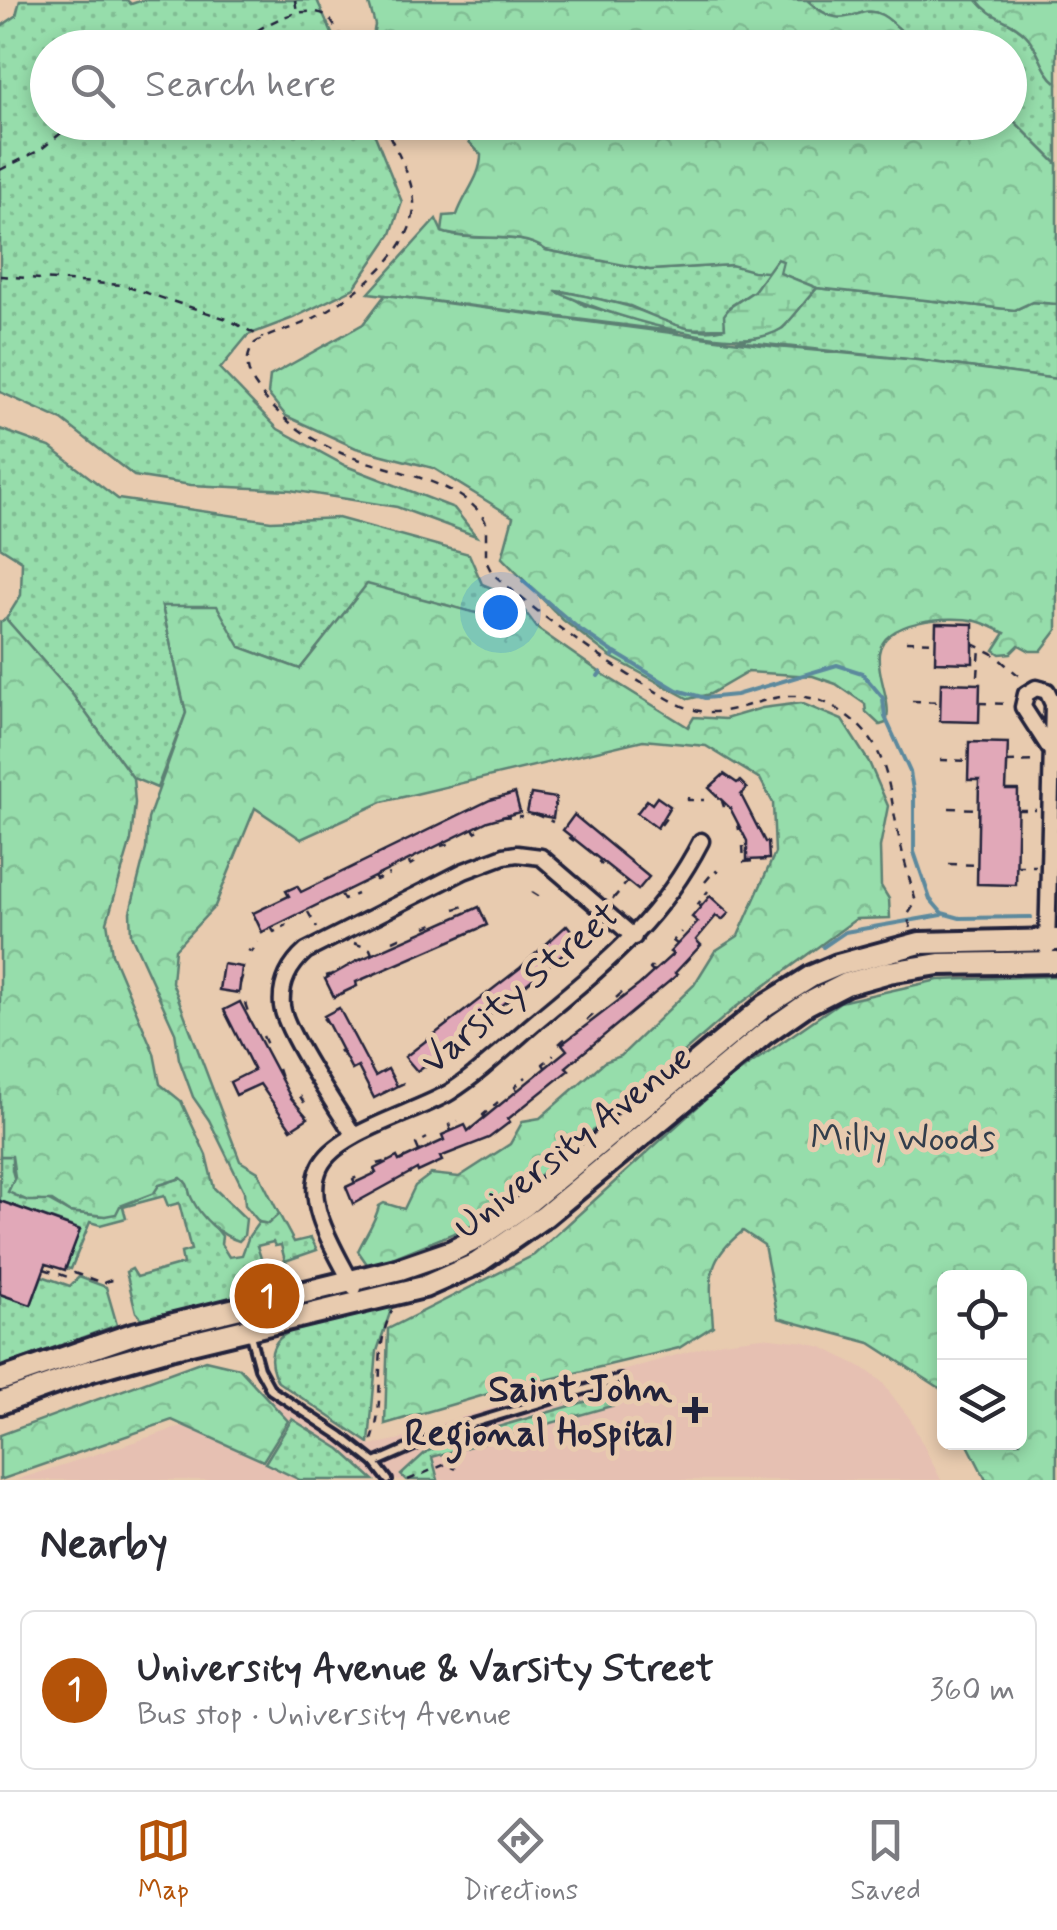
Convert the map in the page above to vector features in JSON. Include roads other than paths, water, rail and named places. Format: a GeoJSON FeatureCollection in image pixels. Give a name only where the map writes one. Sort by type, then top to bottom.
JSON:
{"type":"FeatureCollection","features":[{"type":"Feature","properties":{"kind":"main road","name":"University Avenue"},"geometry":{"type":"LineString","coordinates":[[0,1403],[351,1281],[426,1262],[476,1239],[524,1206],[777,997],[812,976],[916,944],[1052,940]]}},
{"type":"Feature","properties":{"kind":"main road","name":"University Avenue"},"geometry":{"type":"LineString","coordinates":[[0,1380],[133,1334],[361,1302],[448,1277],[496,1253],[764,1034],[826,994],[866,978],[913,967],[1052,962]]}},
{"type":"Feature","properties":{"kind":"street"},"geometry":{"type":"LineString","coordinates":[[1052,962],[1053,747],[1052,697],[1042,689],[1032,690],[1023,704],[1053,747]]}},
{"type":"Feature","properties":{"kind":"street","name":"Varsity Street"},"geometry":{"type":"LineString","coordinates":[[361,1302],[321,1217],[316,1180],[328,1155],[354,1136],[434,1101],[468,1079],[634,936],[681,880],[702,840]]}},
{"type":"Feature","properties":{"kind":"street"},"geometry":{"type":"LineString","coordinates":[[354,1136],[282,1010],[284,982],[306,951],[466,870],[517,854],[540,858],[634,936]]}},
{"type":"Feature","properties":{"kind":"lane"},"geometry":{"type":"LineString","coordinates":[[245,1318],[258,1368],[271,1390],[341,1436],[387,1478]]}},
{"type":"Feature","properties":{"kind":"lane"},"geometry":{"type":"LineString","coordinates":[[375,1464],[450,1430],[620,1380]]}},
{"type":"Feature","properties":{"kind":"waterway"},"geometry":{"type":"LineString","coordinates":[[523,581],[579,629],[613,652]]}},
{"type":"Feature","properties":{"kind":"waterway"},"geometry":{"type":"LineString","coordinates":[[613,656],[615,653],[677,690],[705,698],[736,695],[837,665],[862,673],[883,698],[885,717],[910,772],[914,852],[930,899],[942,913],[960,918],[1031,917]]}},
{"type":"Feature","properties":{"kind":"waterway"},"geometry":{"type":"LineString","coordinates":[[598,676],[601,672]]}},
{"type":"Feature","properties":{"kind":"waterway"},"geometry":{"type":"LineString","coordinates":[[823,947],[845,932],[942,915]]}},
{"type":"Feature","properties":{"kind":"place","name":"University Avenue & Varsity Street"},"geometry":{"type":"Point","coordinates":[267,1296]}},
{"type":"Feature","properties":{"kind":"place","name":"Saint John Regional Hospital"},"geometry":{"type":"Point","coordinates":[695,1410]}},
{"type":"Feature","properties":{"kind":"park label","name":"Milly Woods"},"geometry":{"type":"Point","coordinates":[903,1137]}}]}
